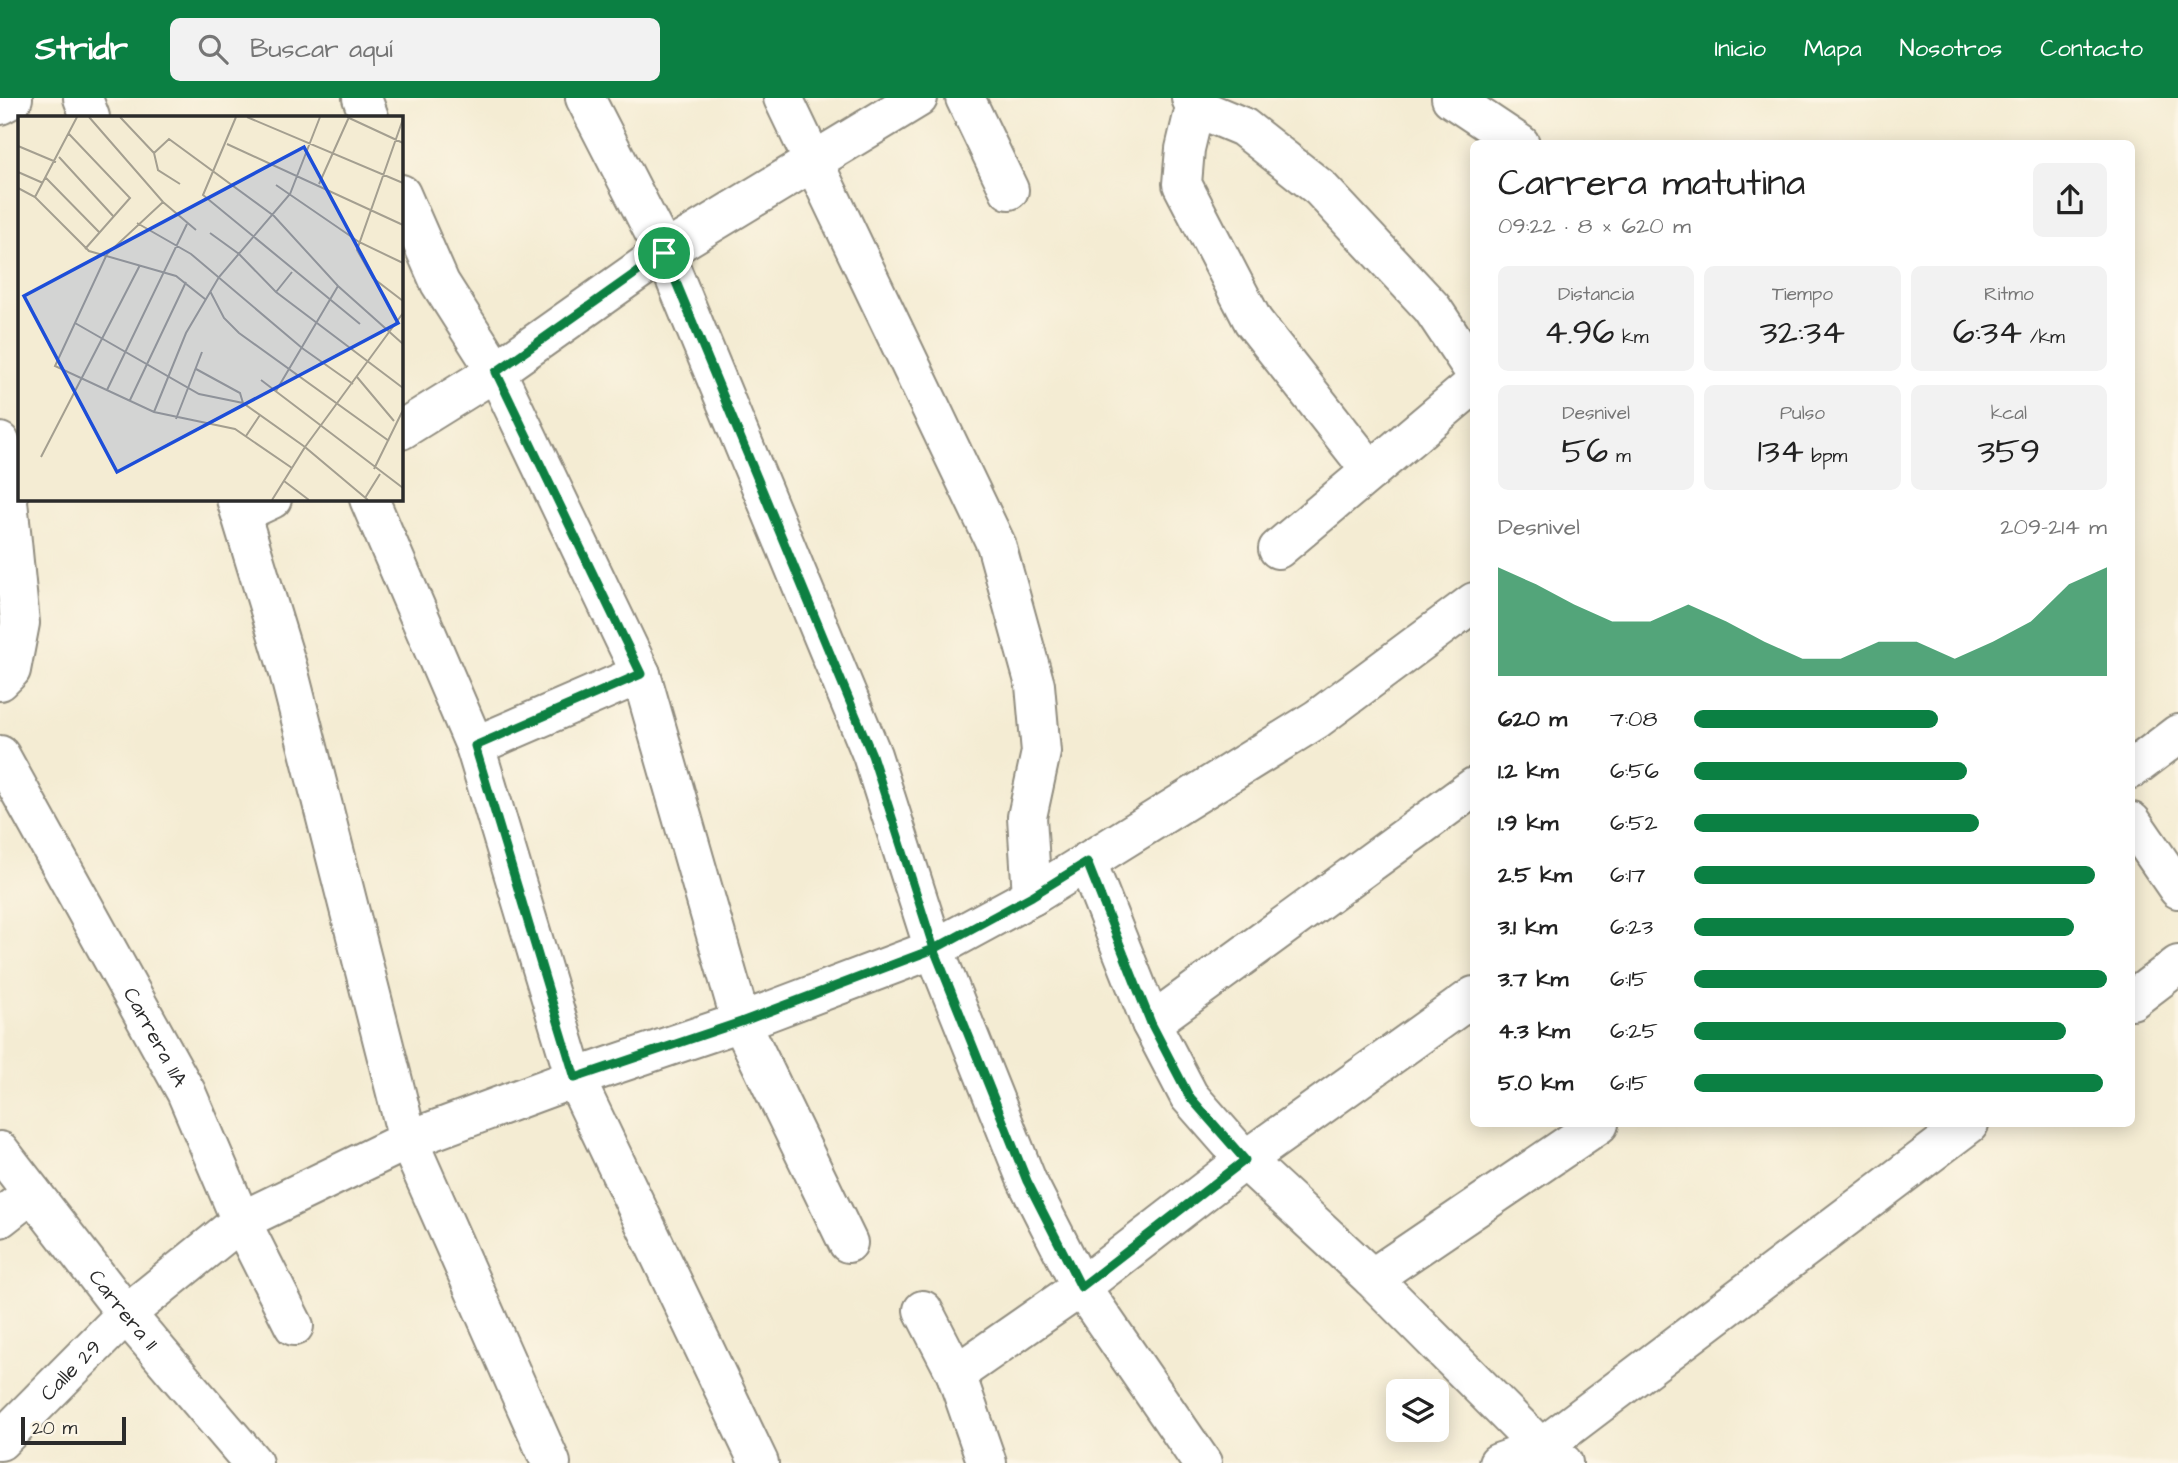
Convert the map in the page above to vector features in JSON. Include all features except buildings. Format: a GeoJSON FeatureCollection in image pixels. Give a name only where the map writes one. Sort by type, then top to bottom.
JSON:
{"type":"FeatureCollection","features":[{"type":"Feature","properties":{"kind":"street"},"geometry":{"type":"LineString","coordinates":[[0,105],[13,98]]}},
{"type":"Feature","properties":{"kind":"street"},"geometry":{"type":"LineString","coordinates":[[83,98],[90,116]]}},
{"type":"Feature","properties":{"kind":"street"},"geometry":{"type":"LineString","coordinates":[[362,98],[369,116]]}},
{"type":"Feature","properties":{"kind":"street"},"geometry":{"type":"LineString","coordinates":[[585,98],[664,253],[872,755],[934,949],[1027,1181],[1081,1287],[1202,1463]]}},
{"type":"Feature","properties":{"kind":"street"},"geometry":{"type":"LineString","coordinates":[[783,98],[996,544],[1035,685],[1041,752],[1027,817],[1032,896]]}},
{"type":"Feature","properties":{"kind":"street"},"geometry":{"type":"LineString","coordinates":[[402,429],[496,372],[664,253],[918,98]]}},
{"type":"Feature","properties":{"kind":"street"},"geometry":{"type":"LineString","coordinates":[[965,98],[1009,190]]}},
{"type":"Feature","properties":{"kind":"street"},"geometry":{"type":"LineString","coordinates":[[1451,98],[1514,140]]}},
{"type":"Feature","properties":{"kind":"street"},"geometry":{"type":"LineString","coordinates":[[1371,471],[1253,321],[1182,184],[1193,102],[1243,127],[1320,188],[1432,308],[1470,365]]}},
{"type":"Feature","properties":{"kind":"street"},"geometry":{"type":"LineString","coordinates":[[402,196],[440,283],[496,372],[641,674],[741,1022],[848,1243]]}},
{"type":"Feature","properties":{"kind":"street"},"geometry":{"type":"LineString","coordinates":[[1278,549],[1470,387]]}},
{"type":"Feature","properties":{"kind":"street"},"geometry":{"type":"LineString","coordinates":[[0,442],[3,450],[20,623],[10,670],[0,681]]}},
{"type":"Feature","properties":{"kind":"street"},"geometry":{"type":"LineString","coordinates":[[369,500],[475,746],[575,1078],[759,1463]]}},
{"type":"Feature","properties":{"kind":"street"},"geometry":{"type":"LineString","coordinates":[[250,504],[288,668],[408,1140],[551,1463]]}},
{"type":"Feature","properties":{"kind":"street","name":"Calle 29"},"geometry":{"type":"LineString","coordinates":[[0,1441],[126,1314],[241,1221],[408,1140],[575,1078],[741,1022],[934,949],[1032,896],[1317,719],[1470,605]]}},
{"type":"Feature","properties":{"kind":"street"},"geometry":{"type":"LineString","coordinates":[[475,746],[641,674]]}},
{"type":"Feature","properties":{"kind":"street"},"geometry":{"type":"LineString","coordinates":[[2135,767],[2178,734]]}},
{"type":"Feature","properties":{"kind":"street","name":"Carrera 11A"},"geometry":{"type":"LineString","coordinates":[[0,755],[186,1092],[241,1221],[294,1326]]}},
{"type":"Feature","properties":{"kind":"street"},"geometry":{"type":"LineString","coordinates":[[1151,1023],[1470,790]]}},
{"type":"Feature","properties":{"kind":"street"},"geometry":{"type":"LineString","coordinates":[[2135,826],[2178,889]]}},
{"type":"Feature","properties":{"kind":"street"},"geometry":{"type":"LineString","coordinates":[[1087,862],[1151,1023],[1189,1096],[1245,1160],[1372,1278],[1552,1456]]}},
{"type":"Feature","properties":{"kind":"street"},"geometry":{"type":"LineString","coordinates":[[2135,998],[2178,965]]}},
{"type":"Feature","properties":{"kind":"street"},"geometry":{"type":"LineString","coordinates":[[956,1374],[1081,1287],[1245,1160],[1470,999]]}},
{"type":"Feature","properties":{"kind":"street"},"geometry":{"type":"LineString","coordinates":[[1372,1278],[1595,1127]]}},
{"type":"Feature","properties":{"kind":"street"},"geometry":{"type":"LineString","coordinates":[[1498,1463],[1552,1456],[1958,1127]]}},
{"type":"Feature","properties":{"kind":"street","name":"Carrera 11"},"geometry":{"type":"LineString","coordinates":[[0,1151],[126,1314],[253,1463]]}},
{"type":"Feature","properties":{"kind":"street"},"geometry":{"type":"LineString","coordinates":[[0,1218],[32,1193]]}},
{"type":"Feature","properties":{"kind":"street"},"geometry":{"type":"LineString","coordinates":[[923,1310],[956,1374],[987,1463]]}},
{"type":"Feature","properties":{"kind":"route"},"geometry":{"type":"LineString","coordinates":[[664,253],[496,372],[641,674],[475,746],[575,1078],[741,1022],[934,949],[1027,1181],[1081,1287],[1245,1160],[1189,1096],[1151,1023],[1087,862],[1032,896],[934,949],[872,755],[664,253]]}}]}
